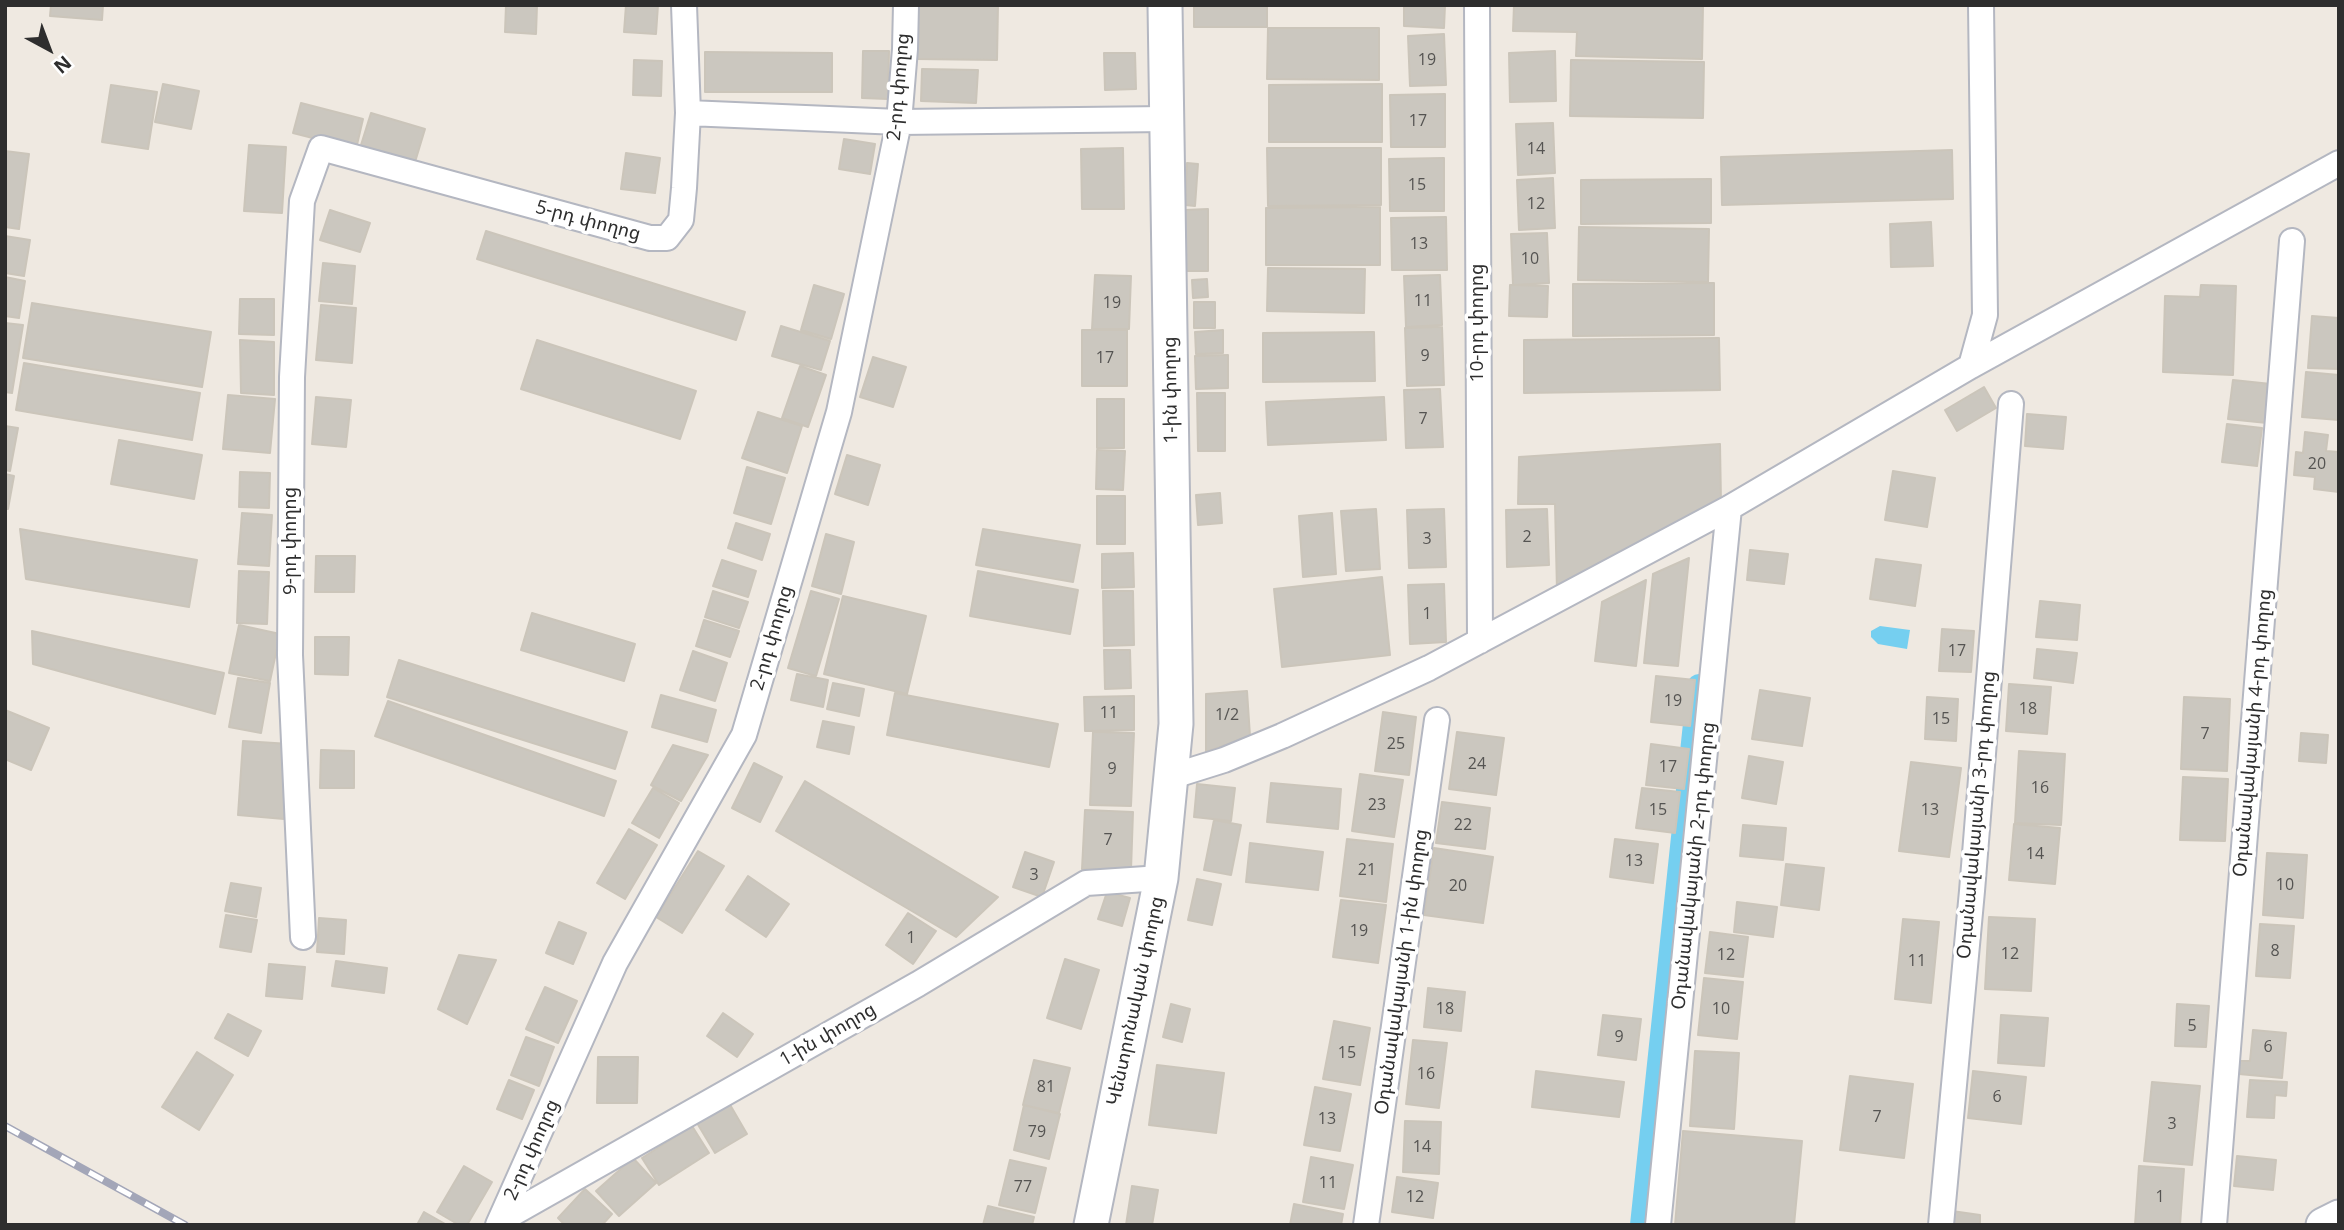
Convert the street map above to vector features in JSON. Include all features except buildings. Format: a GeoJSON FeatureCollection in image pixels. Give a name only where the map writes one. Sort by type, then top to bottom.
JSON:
{"type":"FeatureCollection","features":[{"type":"Feature","properties":{"kind":"main road","name":"1-ին փողոց"},"geometry":{"type":"LineString","coordinates":[[1165,5],[1176,724],[1173,776]]}},
{"type":"Feature","properties":{"kind":"main road","name":"Կենտրոնական փողոց"},"geometry":{"type":"LineString","coordinates":[[1091,1225],[1161,878],[1173,776]]}},
{"type":"Feature","properties":{"kind":"street","name":"5-րդ փողոց"},"geometry":{"type":"LineString","coordinates":[[321,148],[650,238],[667,238],[681,220],[688,113],[684,5]]}},
{"type":"Feature","properties":{"kind":"street","name":"2-րդ փողոց"},"geometry":{"type":"LineString","coordinates":[[500,1222],[615,963],[744,735],[839,412],[899,122],[906,5]]}},
{"type":"Feature","properties":{"kind":"street","name":"10-րդ փողոց"},"geometry":{"type":"LineString","coordinates":[[1477,5],[1480,642]]}},
{"type":"Feature","properties":{"kind":"street"},"geometry":{"type":"LineString","coordinates":[[1971,366],[1985,315],[1981,5]]}},
{"type":"Feature","properties":{"kind":"street"},"geometry":{"type":"LineString","coordinates":[[688,113],[899,122],[1167,119]]}},
{"type":"Feature","properties":{"kind":"street","name":"9-րդ փողոց"},"geometry":{"type":"LineString","coordinates":[[303,937],[290,655],[292,377],[302,201],[321,148]]}},
{"type":"Feature","properties":{"kind":"street"},"geometry":{"type":"LineString","coordinates":[[1173,776],[1224,760],[1282,736],[1480,642],[1729,508],[1971,366],[2339,163]]}},
{"type":"Feature","properties":{"kind":"street","name":"Օդանավակայանի 4-րդ փողոց"},"geometry":{"type":"LineString","coordinates":[[2214,1225],[2292,241]]}},
{"type":"Feature","properties":{"kind":"street","name":"Օդանավակայանի 3-րդ փողոց"},"geometry":{"type":"LineString","coordinates":[[1941,1225],[1973,877],[2011,404]]}},
{"type":"Feature","properties":{"kind":"street","name":"Օդանավակայանի 2-րդ փողոց"},"geometry":{"type":"LineString","coordinates":[[1658,1225],[1729,508]]}},
{"type":"Feature","properties":{"kind":"street","name":"Օդանավակայանի 1-ին փողոց"},"geometry":{"type":"LineString","coordinates":[[1366,1225],[1437,720]]}},
{"type":"Feature","properties":{"kind":"street","name":"1-ին փողոց"},"geometry":{"type":"LineString","coordinates":[[500,1222],[918,984],[1086,883],[1161,878]]}},
{"type":"Feature","properties":{"kind":"water"},"geometry":{"type":"Polygon","coordinates":[[[1880,626],[1910,630],[1907,649],[1878,644],[1871,637],[1871,631],[1880,626]]]}},
{"type":"Feature","properties":{"kind":"waterway"},"geometry":{"type":"LineString","coordinates":[[1642,1225],[1699,686]]}},
{"type":"Feature","properties":{"kind":"railway"},"geometry":{"type":"LineString","coordinates":[[5,1126],[185,1225]]}}]}
